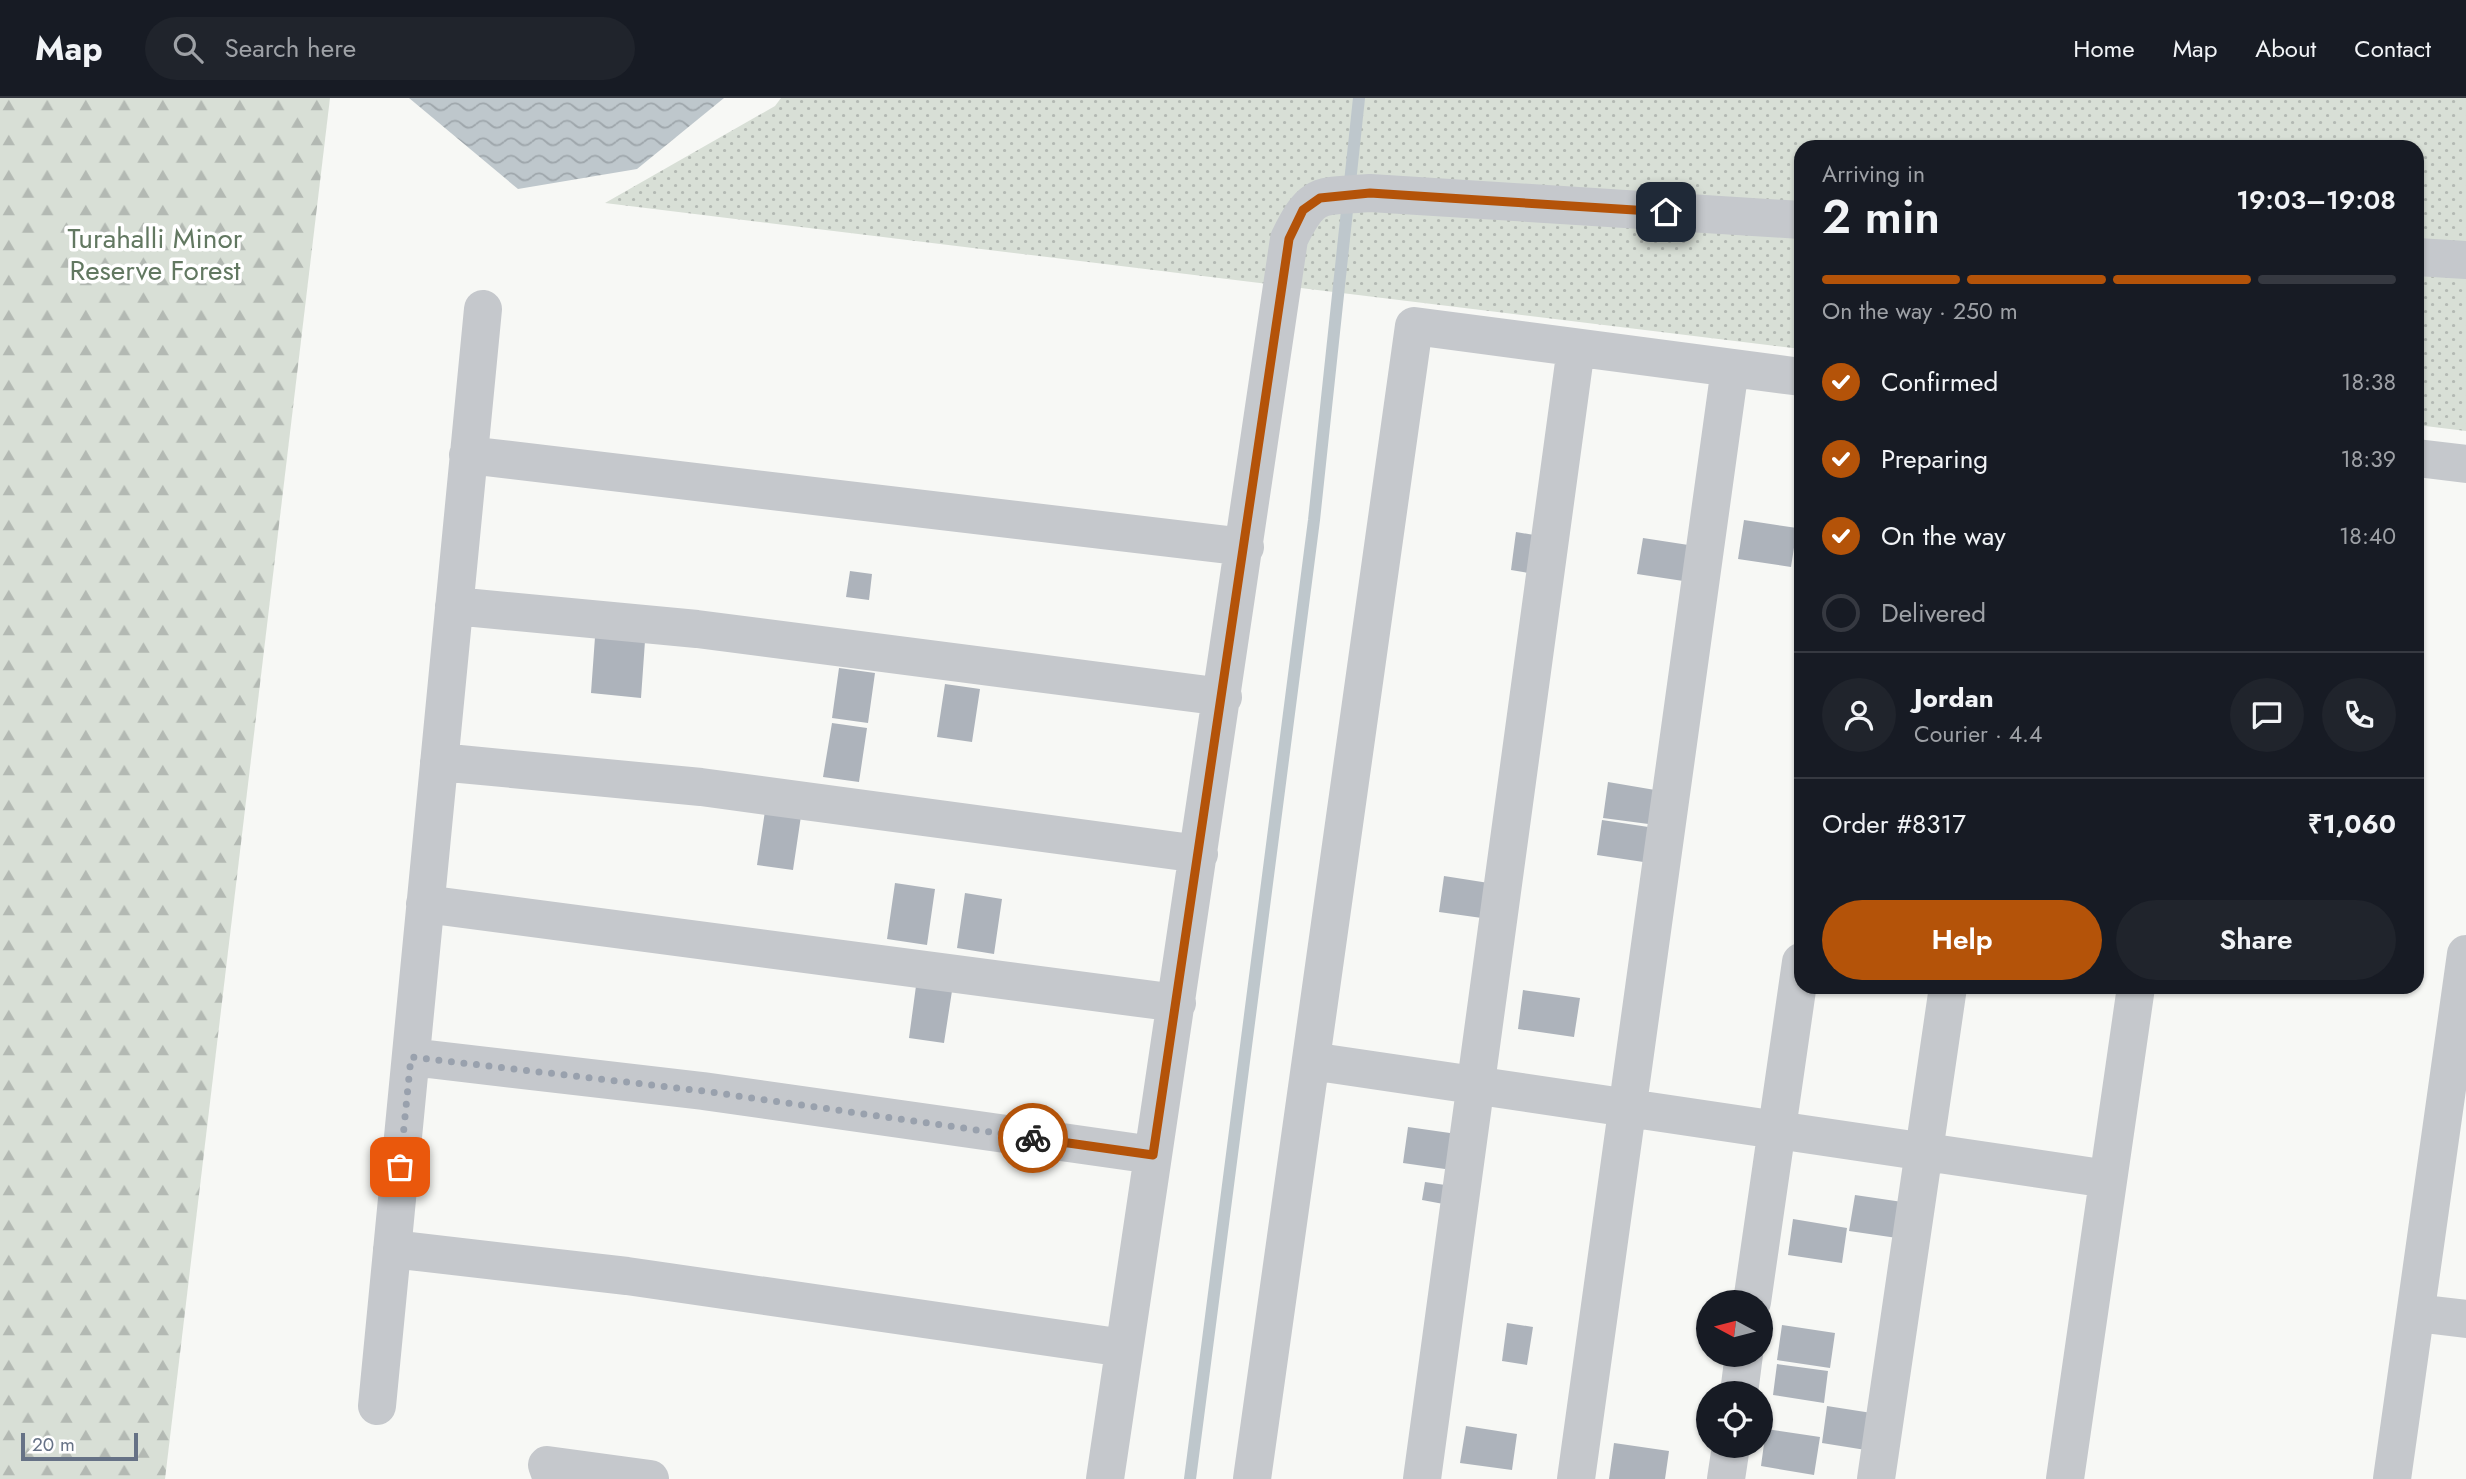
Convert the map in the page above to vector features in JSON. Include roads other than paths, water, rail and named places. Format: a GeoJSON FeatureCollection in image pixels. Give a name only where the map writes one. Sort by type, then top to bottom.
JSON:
{"type":"FeatureCollection","features":[{"type":"Feature","properties":{"kind":"street"},"geometry":{"type":"LineString","coordinates":[[1105,1479],[1289,239],[1303,210],[1320,198],[1370,193],[1794,220]]}},
{"type":"Feature","properties":{"kind":"street"},"geometry":{"type":"LineString","coordinates":[[2424,257],[2466,260]]}},
{"type":"Feature","properties":{"kind":"street"},"geometry":{"type":"LineString","coordinates":[[377,1406],[482,309]]}},
{"type":"Feature","properties":{"kind":"street"},"geometry":{"type":"LineString","coordinates":[[1252,1479],[1414,326],[1794,376]]}},
{"type":"Feature","properties":{"kind":"street"},"geometry":{"type":"LineString","coordinates":[[1422,1479],[1576,348]]}},
{"type":"Feature","properties":{"kind":"street"},"geometry":{"type":"LineString","coordinates":[[1576,1479],[1730,368]]}},
{"type":"Feature","properties":{"kind":"street"},"geometry":{"type":"LineString","coordinates":[[468,455],[1245,547]]}},
{"type":"Feature","properties":{"kind":"street"},"geometry":{"type":"LineString","coordinates":[[2424,459],[2466,464]]}},
{"type":"Feature","properties":{"kind":"street"},"geometry":{"type":"LineString","coordinates":[[454,606],[698,629],[1223,697]]}},
{"type":"Feature","properties":{"kind":"street"},"geometry":{"type":"LineString","coordinates":[[439,762],[701,787],[1199,854]]}},
{"type":"Feature","properties":{"kind":"street"},"geometry":{"type":"LineString","coordinates":[[425,904],[1177,1003]]}},
{"type":"Feature","properties":{"kind":"street"},"geometry":{"type":"LineString","coordinates":[[2392,1479],[2466,954]]}},
{"type":"Feature","properties":{"kind":"street"},"geometry":{"type":"LineString","coordinates":[[1754,1290],[1796,994]]}},
{"type":"Feature","properties":{"kind":"street"},"geometry":{"type":"LineString","coordinates":[[1876,1479],[1947,994]]}},
{"type":"Feature","properties":{"kind":"street"},"geometry":{"type":"LineString","coordinates":[[2065,1479],[2135,994]]}},
{"type":"Feature","properties":{"kind":"street"},"geometry":{"type":"LineString","coordinates":[[411,1057],[703,1091],[1153,1155]]}},
{"type":"Feature","properties":{"kind":"street"},"geometry":{"type":"LineString","coordinates":[[1311,1061],[2108,1179]]}},
{"type":"Feature","properties":{"kind":"street"},"geometry":{"type":"LineString","coordinates":[[392,1249],[626,1276],[1124,1348]]}},
{"type":"Feature","properties":{"kind":"street"},"geometry":{"type":"LineString","coordinates":[[2416,1313],[2466,1319]]}},
{"type":"Feature","properties":{"kind":"street"},"geometry":{"type":"LineString","coordinates":[[1726,1479],[1729,1458]]}},
{"type":"Feature","properties":{"kind":"street"},"geometry":{"type":"LineString","coordinates":[[552,1479],[547,1465],[650,1479]]}},
{"type":"Feature","properties":{"kind":"water"},"geometry":{"type":"Polygon","coordinates":[[[409,98],[724,98],[637,169],[518,189],[409,98]]]}},
{"type":"Feature","properties":{"kind":"waterway"},"geometry":{"type":"LineString","coordinates":[[1190,1479],[1314,520],[1359,98]]}},
{"type":"Feature","properties":{"kind":"park label","name":"Turahalli Minor Reserve Forest"},"geometry":{"type":"Point","coordinates":[155,254]}}]}
